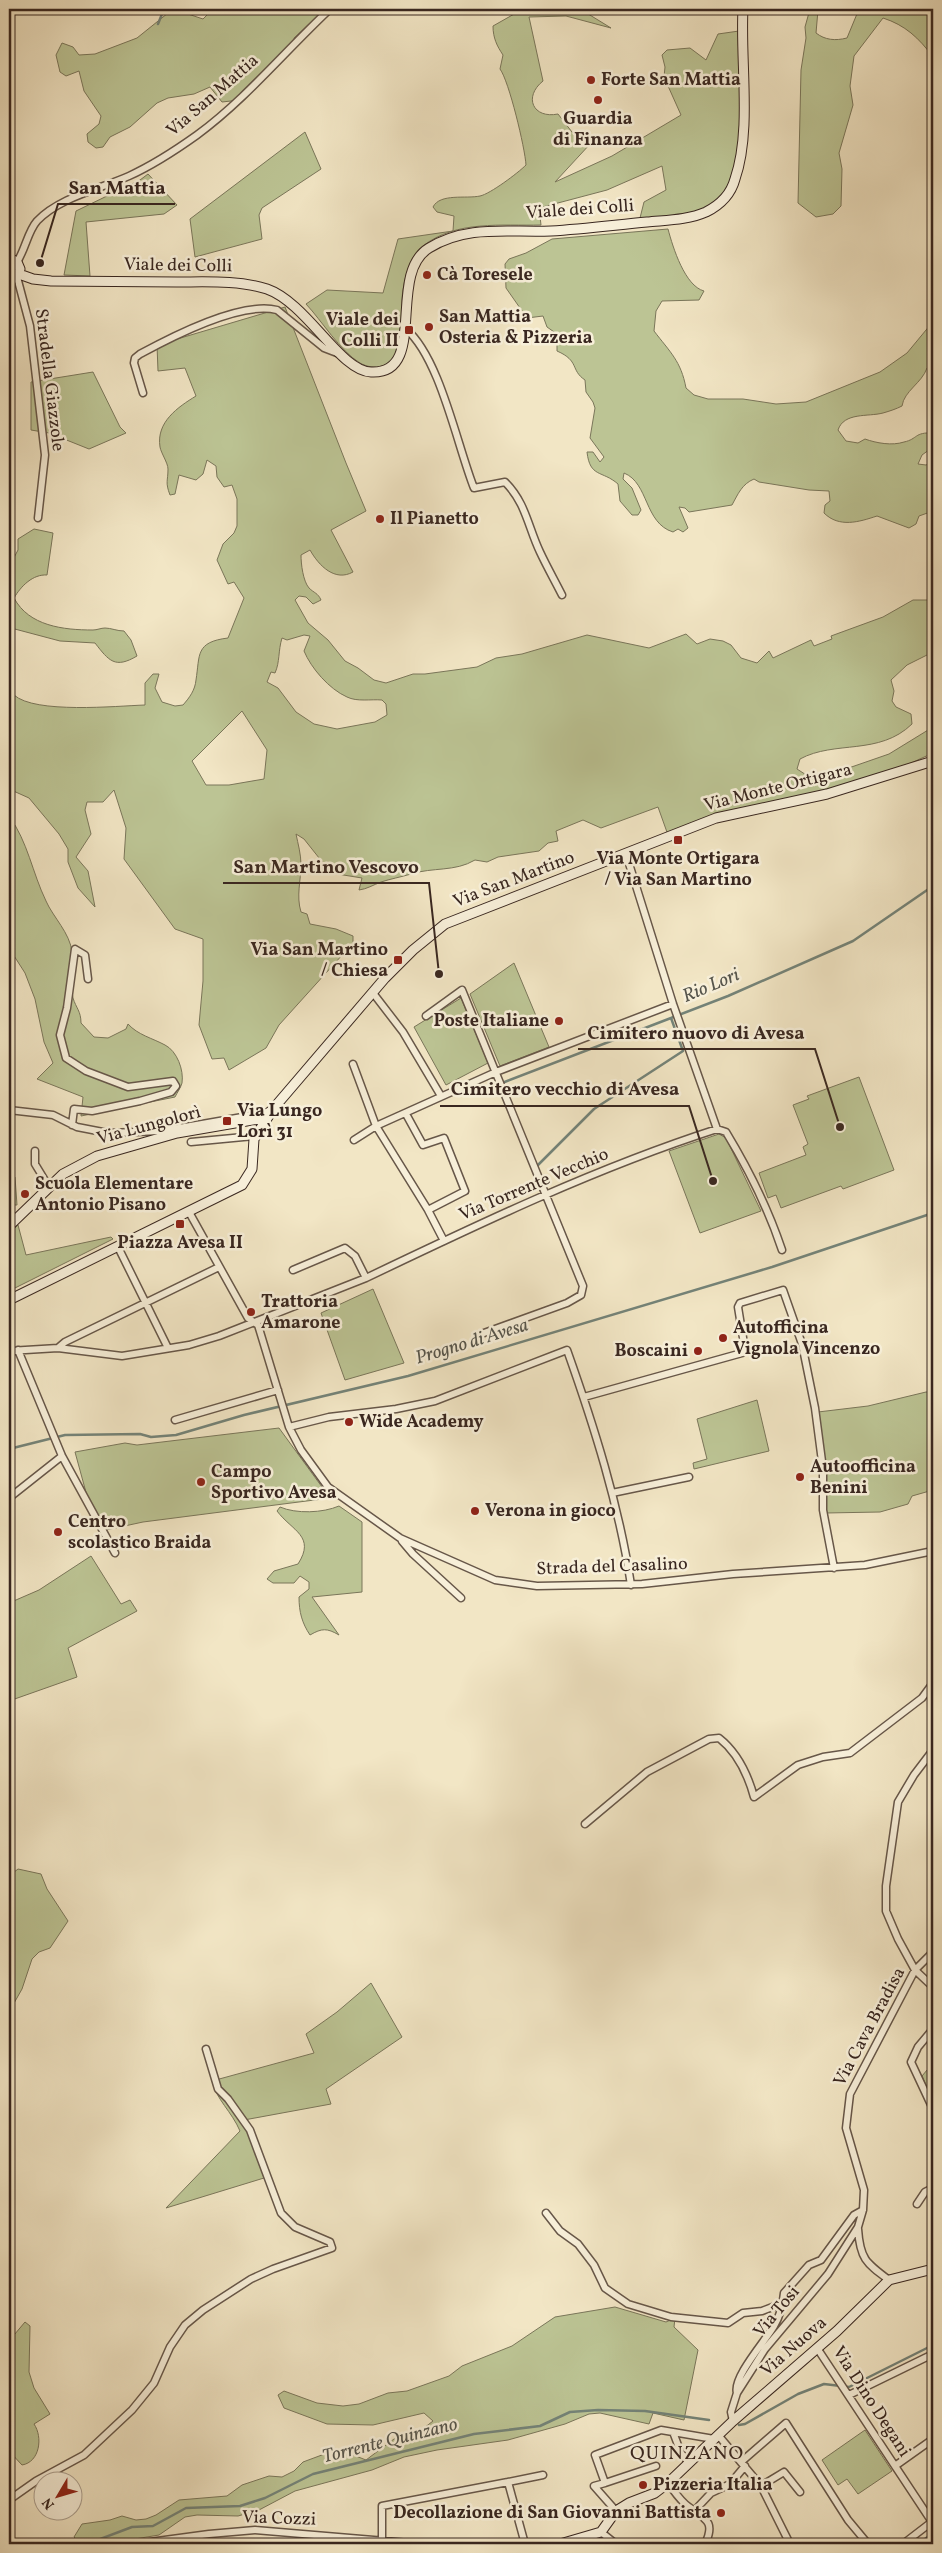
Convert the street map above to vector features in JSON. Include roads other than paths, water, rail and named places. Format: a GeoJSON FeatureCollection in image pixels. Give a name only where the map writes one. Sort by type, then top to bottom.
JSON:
{"type":"FeatureCollection","features":[{"type":"Feature","properties":{"kind":"street","name":"Via San Mattia"},"geometry":{"type":"LineString","coordinates":[[13,260],[25,250],[35,223],[43,216],[67,202],[130,176],[199,133],[244,93],[330,9]]}},
{"type":"Feature","properties":{"kind":"street","name":"Viale dei Colli"},"geometry":{"type":"LineString","coordinates":[[15,277],[51,281],[206,282],[244,284],[268,289],[292,303],[341,355],[358,369],[372,372],[380,371],[393,364],[402,352],[406,329],[406,295],[410,274],[426,250],[439,242],[480,231],[549,231],[681,218],[704,212],[722,201],[735,180],[742,151],[743,9]]}},
{"type":"Feature","properties":{"kind":"street"},"geometry":{"type":"LineString","coordinates":[[13,260],[15,277]]}},
{"type":"Feature","properties":{"kind":"street","name":"Stradella Giazzole"},"geometry":{"type":"LineString","coordinates":[[15,277],[30,326],[45,455],[38,518]]}},
{"type":"Feature","properties":{"kind":"street","name":"Viale dei Colli"},"geometry":{"type":"LineString","coordinates":[[143,393],[134,363],[135,358],[140,354],[211,322],[253,310],[269,308],[277,310],[324,348],[341,355]]}},
{"type":"Feature","properties":{"kind":"street"},"geometry":{"type":"LineString","coordinates":[[406,329],[416,338],[441,390],[474,488],[505,482],[515,492],[530,522],[540,552],[562,595]]}},
{"type":"Feature","properties":{"kind":"street","name":"Via Monte Ortigara"},"geometry":{"type":"LineString","coordinates":[[629,853],[716,818],[827,794],[933,761]]}},
{"type":"Feature","properties":{"kind":"street"},"geometry":{"type":"LineString","coordinates":[[629,853],[642,906],[673,1004],[717,1129],[726,1132],[745,1164],[769,1212],[782,1250]]}},
{"type":"Feature","properties":{"kind":"street","name":"Via San Martino"},"geometry":{"type":"LineString","coordinates":[[254,1137],[271,1111],[402,960],[445,924],[629,853]]}},
{"type":"Feature","properties":{"kind":"street"},"geometry":{"type":"LineString","coordinates":[[72,1125],[74,1109],[92,1111],[140,1101],[171,1092],[176,1086],[173,1081],[128,1087],[86,1071],[66,1058],[60,1035],[67,1008],[75,949],[85,955],[88,979]]}},
{"type":"Feature","properties":{"kind":"street"},"geometry":{"type":"LineString","coordinates":[[426,1016],[462,990],[544,1195],[583,1286],[583,1292],[568,1303],[484,1332]]}},
{"type":"Feature","properties":{"kind":"street"},"geometry":{"type":"LineString","coordinates":[[373,993],[403,1032],[441,1096]]}},
{"type":"Feature","properties":{"kind":"street"},"geometry":{"type":"LineString","coordinates":[[354,1140],[376,1126],[496,1072],[673,1004]]}},
{"type":"Feature","properties":{"kind":"street"},"geometry":{"type":"LineString","coordinates":[[353,1064],[376,1126],[428,1210],[444,1241]]}},
{"type":"Feature","properties":{"kind":"street","name":"Via Lungolorì"},"geometry":{"type":"LineString","coordinates":[[9,1110],[53,1115],[72,1125],[108,1133],[162,1131],[271,1111]]}},
{"type":"Feature","properties":{"kind":"street","name":"Via Lungolorì"},"geometry":{"type":"LineString","coordinates":[[9,1226],[63,1174],[97,1156],[177,1132],[258,1119],[271,1111]]}},
{"type":"Feature","properties":{"kind":"street"},"geometry":{"type":"LineString","coordinates":[[406,1114],[423,1145],[444,1138],[465,1191],[428,1210]]}},
{"type":"Feature","properties":{"kind":"street"},"geometry":{"type":"LineString","coordinates":[[9,1300],[247,1182],[252,1169],[254,1130],[245,1122]]}},
{"type":"Feature","properties":{"kind":"street","name":"Via Torrente Vecchio"},"geometry":{"type":"LineString","coordinates":[[9,1351],[58,1348],[122,1356],[204,1341],[256,1323],[366,1278],[544,1195],[675,1143],[717,1129]]}},
{"type":"Feature","properties":{"kind":"street"},"geometry":{"type":"LineString","coordinates":[[191,1142],[254,1137]]}},
{"type":"Feature","properties":{"kind":"street"},"geometry":{"type":"LineString","coordinates":[[35,1151],[35,1164],[49,1187]]}},
{"type":"Feature","properties":{"kind":"street","name":"Strada del Casalino"},"geometry":{"type":"LineString","coordinates":[[189,1212],[248,1318],[256,1323],[289,1427],[301,1450],[328,1487],[400,1538],[474,1572],[512,1584],[576,1587],[865,1565],[933,1552]]}},
{"type":"Feature","properties":{"kind":"street"},"geometry":{"type":"LineString","coordinates":[[118,1247],[168,1348]]}},
{"type":"Feature","properties":{"kind":"street"},"geometry":{"type":"LineString","coordinates":[[293,1270],[345,1248],[355,1256],[366,1278]]}},
{"type":"Feature","properties":{"kind":"street"},"geometry":{"type":"LineString","coordinates":[[58,1348],[65,1342],[219,1267]]}},
{"type":"Feature","properties":{"kind":"street"},"geometry":{"type":"LineString","coordinates":[[584,1397],[742,1353],[745,1350],[738,1307],[740,1303],[783,1290],[802,1344],[815,1408],[822,1478],[823,1510],[834,1568]]}},
{"type":"Feature","properties":{"kind":"street"},"geometry":{"type":"LineString","coordinates":[[18,1350],[55,1442],[115,1553]]}},
{"type":"Feature","properties":{"kind":"street"},"geometry":{"type":"LineString","coordinates":[[289,1427],[329,1417],[396,1409],[435,1401],[567,1350],[584,1397],[612,1493],[625,1545],[631,1584]]}},
{"type":"Feature","properties":{"kind":"street"},"geometry":{"type":"LineString","coordinates":[[175,1420],[278,1390]]}},
{"type":"Feature","properties":{"kind":"street"},"geometry":{"type":"LineString","coordinates":[[9,1498],[62,1456]]}},
{"type":"Feature","properties":{"kind":"street"},"geometry":{"type":"LineString","coordinates":[[612,1493],[689,1477]]}},
{"type":"Feature","properties":{"kind":"street","name":"Strada del Casalino"},"geometry":{"type":"LineString","coordinates":[[400,1538],[413,1554],[461,1598]]}},
{"type":"Feature","properties":{"kind":"street"},"geometry":{"type":"LineString","coordinates":[[585,1824],[647,1772],[708,1739],[719,1738],[728,1746],[748,1778],[754,1797],[798,1765],[823,1757],[850,1753],[922,1698],[933,1683]]}},
{"type":"Feature","properties":{"kind":"street"},"geometry":{"type":"LineString","coordinates":[[933,1750],[914,1775],[898,1802],[886,1886],[886,1911],[901,1946],[915,1970],[933,1987]]}},
{"type":"Feature","properties":{"kind":"street","name":"Via Cava Bradisa"},"geometry":{"type":"LineString","coordinates":[[863,2210],[864,2190],[847,2135],[846,2109],[850,2094],[915,1970],[933,1952]]}},
{"type":"Feature","properties":{"kind":"street"},"geometry":{"type":"LineString","coordinates":[[933,2029],[918,2047],[911,2062],[933,2110]]}},
{"type":"Feature","properties":{"kind":"street"},"geometry":{"type":"LineString","coordinates":[[9,2500],[36,2481],[84,2455],[132,2410],[154,2383],[170,2347],[185,2325],[203,2310],[251,2279],[332,2248],[330,2242],[295,2227],[280,2213],[250,2130],[228,2099],[218,2089],[206,2049]]}},
{"type":"Feature","properties":{"kind":"street"},"geometry":{"type":"LineString","coordinates":[[917,2204],[925,2192],[933,2188]]}},
{"type":"Feature","properties":{"kind":"street"},"geometry":{"type":"LineString","coordinates":[[737,2393],[738,2381],[775,2324],[784,2303],[784,2293],[809,2265],[821,2260],[854,2215],[863,2210]]}},
{"type":"Feature","properties":{"kind":"street","name":"Via Tosi"},"geometry":{"type":"LineString","coordinates":[[733,2421],[731,2412],[737,2393],[765,2349],[828,2274],[858,2228],[863,2210]]}},
{"type":"Feature","properties":{"kind":"street"},"geometry":{"type":"LineString","coordinates":[[546,2213],[560,2231],[578,2244],[594,2265],[605,2288],[615,2297],[628,2304],[672,2317],[728,2323],[743,2313],[762,2311],[784,2303]]}},
{"type":"Feature","properties":{"kind":"street","name":"Via Tosi"},"geometry":{"type":"LineString","coordinates":[[858,2228],[859,2247],[863,2258],[869,2266],[889,2280]]}},
{"type":"Feature","properties":{"kind":"street"},"geometry":{"type":"LineString","coordinates":[[889,2280],[933,2270]]}},
{"type":"Feature","properties":{"kind":"street","name":"Via Nuova"},"geometry":{"type":"LineString","coordinates":[[616,2512],[629,2503],[655,2493],[668,2483],[733,2421],[817,2348],[889,2280]]}},
{"type":"Feature","properties":{"kind":"street","name":"Via Dino Degani"},"geometry":{"type":"LineString","coordinates":[[817,2348],[932,2521]]}},
{"type":"Feature","properties":{"kind":"street"},"geometry":{"type":"LineString","coordinates":[[848,2393],[933,2354]]}},
{"type":"Feature","properties":{"kind":"street"},"geometry":{"type":"LineString","coordinates":[[695,2510],[711,2492],[730,2484],[743,2464],[786,2423],[848,2520],[868,2544]]}},
{"type":"Feature","properties":{"kind":"street"},"geometry":{"type":"LineString","coordinates":[[605,2483],[595,2456],[661,2430],[716,2437],[743,2464],[761,2486],[790,2544]]}},
{"type":"Feature","properties":{"kind":"street"},"geometry":{"type":"LineString","coordinates":[[673,2432],[681,2453],[689,2464]]}},
{"type":"Feature","properties":{"kind":"street"},"geometry":{"type":"LineString","coordinates":[[895,2466],[933,2439]]}},
{"type":"Feature","properties":{"kind":"street"},"geometry":{"type":"LineString","coordinates":[[560,2544],[601,2532],[616,2512],[594,2486],[656,2466]]}},
{"type":"Feature","properties":{"kind":"street"},"geometry":{"type":"LineString","coordinates":[[761,2486],[784,2472],[800,2492]]}},
{"type":"Feature","properties":{"kind":"street"},"geometry":{"type":"LineString","coordinates":[[382,2542],[382,2506],[543,2475]]}},
{"type":"Feature","properties":{"kind":"street"},"geometry":{"type":"LineString","coordinates":[[508,2482],[525,2544]]}},
{"type":"Feature","properties":{"kind":"street"},"geometry":{"type":"LineString","coordinates":[[668,2483],[689,2508],[695,2510],[708,2522],[710,2534],[705,2544]]}},
{"type":"Feature","properties":{"kind":"street"},"geometry":{"type":"LineString","coordinates":[[903,2544],[932,2521]]}},
{"type":"Feature","properties":{"kind":"street","name":"Via Cozzi"},"geometry":{"type":"LineString","coordinates":[[135,2544],[255,2530],[421,2544]]}},
{"type":"Feature","properties":{"kind":"street"},"geometry":{"type":"LineString","coordinates":[[601,2532],[616,2544]]}},
{"type":"Feature","properties":{"kind":"waterway"},"geometry":{"type":"LineString","coordinates":[[158,24],[164,9]]}},
{"type":"Feature","properties":{"kind":"waterway","name":"Rio Lori"},"geometry":{"type":"LineString","coordinates":[[535,1168],[594,1109],[683,1051],[671,1018],[728,996],[853,941],[933,886]]}},
{"type":"Feature","properties":{"kind":"waterway"},"geometry":{"type":"LineString","coordinates":[[502,1083],[671,1018]]}},
{"type":"Feature","properties":{"kind":"waterway","name":"Progno di Avesa"},"geometry":{"type":"LineString","coordinates":[[9,1449],[65,1435],[140,1434],[151,1437],[176,1435],[244,1415],[408,1376],[772,1267],[933,1213]]}},
{"type":"Feature","properties":{"kind":"waterway","name":"Torrente Quinzano"},"geometry":{"type":"LineString","coordinates":[[739,2425],[745,2424],[798,2394],[824,2384],[849,2387],[933,2345]]}},
{"type":"Feature","properties":{"kind":"waterway","name":"Torrente Quinzano"},"geometry":{"type":"LineString","coordinates":[[87,2544],[132,2527],[153,2526],[186,2508],[240,2506],[265,2498],[313,2474],[474,2434],[540,2426],[570,2412],[598,2410],[645,2411],[709,2420]]}},
{"type":"Feature","properties":{"kind":"waterway"},"geometry":{"type":"LineString","coordinates":[[918,2544],[933,2533]]}},
{"type":"Feature","properties":{"kind":"place","name":"Forte San Mattia"},"geometry":{"type":"Point","coordinates":[591,80]}},
{"type":"Feature","properties":{"kind":"place","name":"Guardia di Finanza"},"geometry":{"type":"Point","coordinates":[598,100]}},
{"type":"Feature","properties":{"kind":"place","name":"San Mattia"},"geometry":{"type":"Point","coordinates":[40,263]}},
{"type":"Feature","properties":{"kind":"place","name":"Cà Toresele"},"geometry":{"type":"Point","coordinates":[427,275]}},
{"type":"Feature","properties":{"kind":"place","name":"San Mattia Osteria & Pizzeria"},"geometry":{"type":"Point","coordinates":[429,327]}},
{"type":"Feature","properties":{"kind":"place","name":"Viale dei Colli II"},"geometry":{"type":"Point","coordinates":[409,330]}},
{"type":"Feature","properties":{"kind":"place","name":"Il Pianetto"},"geometry":{"type":"Point","coordinates":[380,519]}},
{"type":"Feature","properties":{"kind":"place","name":"Via Monte Ortigara / Via San Martino"},"geometry":{"type":"Point","coordinates":[678,840]}},
{"type":"Feature","properties":{"kind":"place","name":"Via San Martino / Chiesa"},"geometry":{"type":"Point","coordinates":[398,960]}},
{"type":"Feature","properties":{"kind":"place","name":"San Martino Vescovo"},"geometry":{"type":"Point","coordinates":[439,974]}},
{"type":"Feature","properties":{"kind":"place","name":"Poste Italiane"},"geometry":{"type":"Point","coordinates":[559,1021]}},
{"type":"Feature","properties":{"kind":"place","name":"Via Lungo Lorì 31"},"geometry":{"type":"Point","coordinates":[227,1121]}},
{"type":"Feature","properties":{"kind":"place","name":"Cimitero nuovo di Avesa"},"geometry":{"type":"Point","coordinates":[840,1127]}},
{"type":"Feature","properties":{"kind":"place","name":"Cimitero vecchio di Avesa"},"geometry":{"type":"Point","coordinates":[713,1181]}},
{"type":"Feature","properties":{"kind":"place","name":"Scuola Elementare Antonio Pisano"},"geometry":{"type":"Point","coordinates":[25,1194]}},
{"type":"Feature","properties":{"kind":"place","name":"Piazza Avesa II"},"geometry":{"type":"Point","coordinates":[180,1224]}},
{"type":"Feature","properties":{"kind":"place","name":"Trattoria Amarone"},"geometry":{"type":"Point","coordinates":[251,1312]}},
{"type":"Feature","properties":{"kind":"place","name":"Autofficina Vignola Vincenzo"},"geometry":{"type":"Point","coordinates":[723,1338]}},
{"type":"Feature","properties":{"kind":"place","name":"Boscaini"},"geometry":{"type":"Point","coordinates":[698,1351]}},
{"type":"Feature","properties":{"kind":"place","name":"Wide Academy"},"geometry":{"type":"Point","coordinates":[349,1422]}},
{"type":"Feature","properties":{"kind":"place","name":"Autoofficina Benini"},"geometry":{"type":"Point","coordinates":[800,1477]}},
{"type":"Feature","properties":{"kind":"place","name":"Campo Sportivo Avesa"},"geometry":{"type":"Point","coordinates":[201,1482]}},
{"type":"Feature","properties":{"kind":"place","name":"Verona in gioco"},"geometry":{"type":"Point","coordinates":[475,1511]}},
{"type":"Feature","properties":{"kind":"place","name":"Centro scolastico Braida"},"geometry":{"type":"Point","coordinates":[58,1532]}},
{"type":"Feature","properties":{"kind":"place","name":"Pizzeria Italia"},"geometry":{"type":"Point","coordinates":[643,2485]}},
{"type":"Feature","properties":{"kind":"place","name":"Decollazione di San Giovanni Battista"},"geometry":{"type":"Point","coordinates":[721,2513]}},
{"type":"Feature","properties":{"kind":"district","name":"QUINZANO"},"geometry":{"type":"Point","coordinates":[687,2454]}}]}
